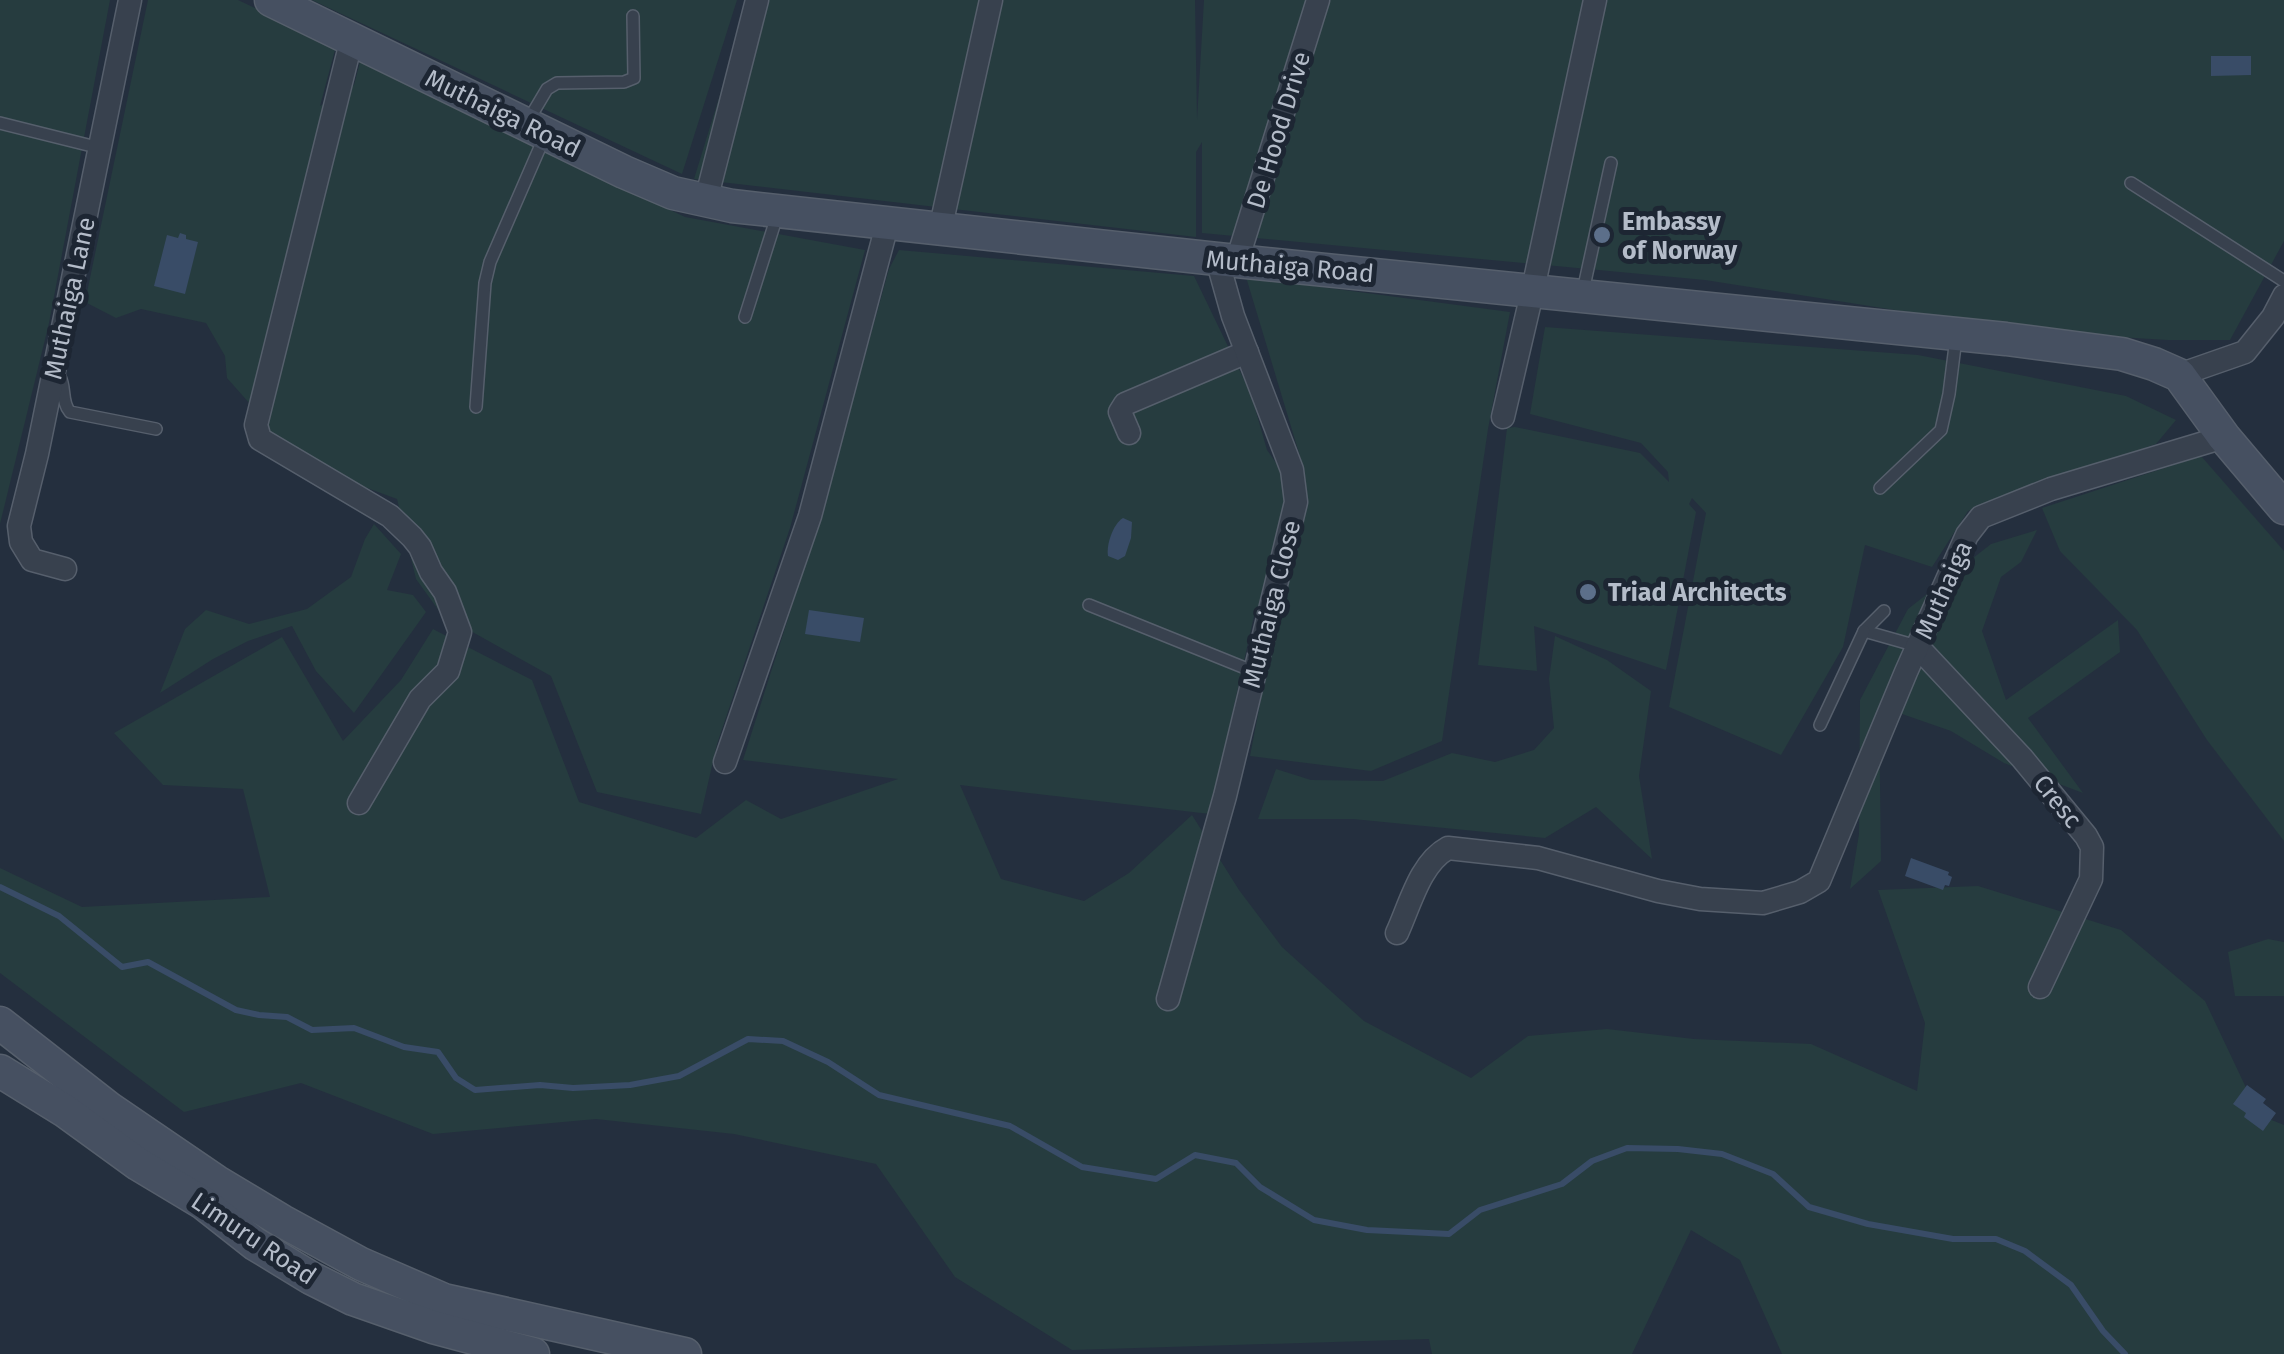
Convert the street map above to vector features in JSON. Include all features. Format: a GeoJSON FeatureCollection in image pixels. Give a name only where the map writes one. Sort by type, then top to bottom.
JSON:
{"type":"FeatureCollection","features":[{"type":"Feature","properties":{"kind":"main road","name":"Muthaiga Road"},"geometry":{"type":"LineString","coordinates":[[271,0],[673,194],[887,225],[1957,334],[2122,354],[2179,375]]}},
{"type":"Feature","properties":{"kind":"main road"},"geometry":{"type":"LineString","coordinates":[[2179,375],[2224,438],[2284,508]]}},
{"type":"Feature","properties":{"kind":"main road"},"geometry":{"type":"LineString","coordinates":[[0,1023],[110,1109],[217,1182],[361,1264],[444,1300],[686,1354]]}},
{"type":"Feature","properties":{"kind":"main road","name":"Limuru Road"},"geometry":{"type":"LineString","coordinates":[[0,1071],[311,1278],[353,1299],[432,1327],[533,1354]]}},
{"type":"Feature","properties":{"kind":"street","name":"Muthaiga Lane"},"geometry":{"type":"LineString","coordinates":[[65,569],[32,560],[21,542],[19,526],[54,375],[130,0]]}},
{"type":"Feature","properties":{"kind":"street"},"geometry":{"type":"LineString","coordinates":[[706,200],[757,0]]}},
{"type":"Feature","properties":{"kind":"street"},"geometry":{"type":"LineString","coordinates":[[940,230],[992,0]]}},
{"type":"Feature","properties":{"kind":"street","name":"De Hood Drive"},"geometry":{"type":"LineString","coordinates":[[1227,260],[1318,0]]}},
{"type":"Feature","properties":{"kind":"street"},"geometry":{"type":"LineString","coordinates":[[1503,417],[1594,0]]}},
{"type":"Feature","properties":{"kind":"street"},"geometry":{"type":"LineString","coordinates":[[352,38],[256,425],[260,438],[390,516],[412,536],[444,592],[460,632],[448,671],[420,699],[359,803]]}},
{"type":"Feature","properties":{"kind":"street"},"geometry":{"type":"LineString","coordinates":[[726,762],[810,516],[887,225]]}},
{"type":"Feature","properties":{"kind":"street","name":"Muthaiga Close"},"geometry":{"type":"LineString","coordinates":[[1168,999],[1225,796],[1296,502],[1296,487],[1247,352],[1227,260]]}},
{"type":"Feature","properties":{"kind":"street"},"geometry":{"type":"LineString","coordinates":[[2179,375],[2246,352],[2273,318],[2284,296]]}},
{"type":"Feature","properties":{"kind":"street"},"geometry":{"type":"LineString","coordinates":[[1128,432],[1120,412],[1125,404],[1247,352]]}},
{"type":"Feature","properties":{"kind":"street","name":"Muthaiga"},"geometry":{"type":"LineString","coordinates":[[1397,933],[1426,868],[1435,855],[1448,848],[1538,858],[1700,898],[1763,903],[1800,892],[1820,881],[1918,646],[1967,535],[1981,516],[2051,489],[2224,438]]}},
{"type":"Feature","properties":{"kind":"street","name":"Cresc"},"geometry":{"type":"LineString","coordinates":[[1918,646],[2022,758],[2092,848],[2091,878],[2040,987]]}},
{"type":"Feature","properties":{"kind":"lane"},"geometry":{"type":"LineString","coordinates":[[476,407],[490,262],[547,89],[557,82],[624,82],[634,78],[633,16]]}},
{"type":"Feature","properties":{"kind":"lane"},"geometry":{"type":"LineString","coordinates":[[0,123],[100,148]]}},
{"type":"Feature","properties":{"kind":"lane"},"geometry":{"type":"LineString","coordinates":[[1582,295],[1611,163]]}},
{"type":"Feature","properties":{"kind":"lane"},"geometry":{"type":"LineString","coordinates":[[2131,183],[2284,281]]}},
{"type":"Feature","properties":{"kind":"lane"},"geometry":{"type":"LineString","coordinates":[[745,317],[778,212]]}},
{"type":"Feature","properties":{"kind":"lane"},"geometry":{"type":"LineString","coordinates":[[1880,488],[1941,430],[1957,334]]}},
{"type":"Feature","properties":{"kind":"lane"},"geometry":{"type":"LineString","coordinates":[[54,375],[62,380],[70,412],[156,429]]}},
{"type":"Feature","properties":{"kind":"lane"},"geometry":{"type":"LineString","coordinates":[[1089,605],[1255,672]]}},
{"type":"Feature","properties":{"kind":"lane"},"geometry":{"type":"LineString","coordinates":[[1820,725],[1864,631],[1884,612]]}},
{"type":"Feature","properties":{"kind":"lane"},"geometry":{"type":"LineString","coordinates":[[1864,631],[1918,646]]}},
{"type":"Feature","properties":{"kind":"green space"},"geometry":{"type":"Polygon","coordinates":[[[0,0],[110,0],[49,323],[0,524],[0,0]]]}},
{"type":"Feature","properties":{"kind":"green space"},"geometry":{"type":"Polygon","coordinates":[[[148,0],[238,0],[336,46],[320,106],[354,85],[360,62],[685,217],[865,250],[790,528],[717,744],[701,814],[597,792],[551,676],[442,615],[416,579],[397,499],[248,444],[257,412],[227,378],[225,356],[206,323],[141,309],[116,318],[85,302],[148,0]]]}},
{"type":"Feature","properties":{"kind":"green space"},"geometry":{"type":"Polygon","coordinates":[[[312,0],[737,0],[682,174],[312,0]]]}},
{"type":"Feature","properties":{"kind":"green space"},"geometry":{"type":"Polygon","coordinates":[[[749,0],[1195,0],[1197,120],[1204,0],[2284,0],[2284,241],[2230,340],[2168,340],[2034,332],[1705,280],[1202,233],[1202,142],[1196,152],[1196,237],[694,179],[749,0]]]}},
{"type":"Feature","properties":{"kind":"green space"},"geometry":{"type":"Polygon","coordinates":[[[899,250],[1194,276],[1251,394],[1267,450],[1300,497],[1305,473],[1246,277],[1510,312],[1488,429],[1442,741],[1371,771],[1250,756],[1275,626],[1254,616],[1210,814],[960,785],[1001,879],[1084,901],[1129,873],[1192,815],[1239,890],[1282,947],[1364,1021],[1471,1078],[1528,1036],[1607,1029],[1694,1039],[1811,1044],[1917,1091],[1925,1023],[1878,890],[1978,886],[2121,930],[2205,1001],[2259,1115],[2284,1125],[2284,1354],[1782,1354],[1740,1260],[1691,1230],[1632,1354],[1432,1354],[1429,1339],[1072,1350],[955,1277],[876,1164],[734,1134],[596,1119],[433,1134],[301,1083],[184,1112],[0,973],[0,868],[82,907],[270,897],[243,789],[163,785],[114,733],[282,637],[343,741],[401,680],[433,629],[532,680],[579,802],[696,838],[746,800],[781,819],[898,779],[743,760],[820,518],[889,269],[899,250]]]}},
{"type":"Feature","properties":{"kind":"green space"},"geometry":{"type":"Polygon","coordinates":[[[1545,327],[1918,355],[2126,396],[2176,420],[2156,444],[1968,511],[1932,567],[1865,545],[1843,647],[1781,755],[1669,707],[1706,513],[1692,498],[1689,504],[1696,512],[1666,670],[1534,626],[1537,671],[1478,665],[1507,428],[1640,453],[1669,482],[1668,472],[1641,443],[1530,414],[1545,327]]]}},
{"type":"Feature","properties":{"kind":"green space"},"geometry":{"type":"Polygon","coordinates":[[[2201,456],[2284,551],[2284,841],[2207,740],[2137,630],[2060,551],[2042,508],[2201,456]]]}},
{"type":"Feature","properties":{"kind":"green space"},"geometry":{"type":"Polygon","coordinates":[[[374,524],[401,554],[387,590],[413,595],[426,612],[354,713],[316,671],[292,626],[248,641],[160,693],[185,629],[206,610],[249,624],[307,609],[351,577],[374,524]]]}},
{"type":"Feature","properties":{"kind":"green space"},"geometry":{"type":"Polygon","coordinates":[[[2037,530],[2021,562],[2001,577],[1982,631],[2006,700],[2118,620],[2120,652],[2028,718],[2083,793],[2004,763],[1951,731],[1879,706],[1881,861],[1850,889],[1859,834],[1860,700],[1908,609],[1991,544],[2037,530]]]}},
{"type":"Feature","properties":{"kind":"green space"},"geometry":{"type":"Polygon","coordinates":[[[1555,636],[1607,660],[1651,691],[1639,776],[1652,859],[1596,807],[1545,838],[1353,819],[1258,819],[1276,769],[1311,780],[1383,781],[1452,753],[1495,762],[1534,750],[1554,728],[1549,679],[1555,636]]]}},
{"type":"Feature","properties":{"kind":"green space"},"geometry":{"type":"Polygon","coordinates":[[[2268,939],[2284,942],[2284,996],[2235,996],[2228,952],[2268,939]]]}},
{"type":"Feature","properties":{"kind":"water"},"geometry":{"type":"Polygon","coordinates":[[[2211,56],[2251,56],[2251,75],[2211,76],[2211,56]]]}},
{"type":"Feature","properties":{"kind":"water"},"geometry":{"type":"Polygon","coordinates":[[[180,233],[198,242],[185,294],[154,286],[167,235],[178,238],[180,233]]]}},
{"type":"Feature","properties":{"kind":"water"},"geometry":{"type":"Polygon","coordinates":[[[1123,518],[1132,522],[1131,538],[1125,556],[1118,560],[1108,556],[1108,546],[1113,530],[1123,518]]]}},
{"type":"Feature","properties":{"kind":"water"},"geometry":{"type":"Polygon","coordinates":[[[809,610],[864,618],[860,642],[805,634],[809,610]]]}},
{"type":"Feature","properties":{"kind":"water"},"geometry":{"type":"Polygon","coordinates":[[[1911,858],[1949,872],[1949,886],[1945,885],[1943,890],[1905,876],[1911,858]]]}},
{"type":"Feature","properties":{"kind":"water"},"geometry":{"type":"Polygon","coordinates":[[[2247,1085],[2266,1099],[2263,1103],[2276,1113],[2263,1131],[2233,1104],[2247,1085]]]}},
{"type":"Feature","properties":{"kind":"waterway"},"geometry":{"type":"LineString","coordinates":[[0,887],[59,916],[122,967],[148,962],[236,1010],[287,1017],[312,1030],[354,1028],[404,1047],[438,1052],[456,1078],[475,1090],[630,1085],[679,1076],[748,1039],[783,1041],[828,1062],[879,1095],[1010,1126],[1082,1167],[1156,1179],[1195,1155],[1236,1163],[1260,1187],[1314,1220],[1367,1230],[1449,1234],[1480,1210],[1562,1184],[1592,1161],[1627,1148],[1722,1154],[1773,1174],[1809,1207],[1868,1224],[1953,1239],[1996,1239],[2025,1251],[2071,1285],[2103,1331],[2125,1354]]}},
{"type":"Feature","properties":{"kind":"place","name":"Embassy of Norway"},"geometry":{"type":"Point","coordinates":[1602,235]}},
{"type":"Feature","properties":{"kind":"place","name":"Triad Architects"},"geometry":{"type":"Point","coordinates":[1588,592]}}]}
